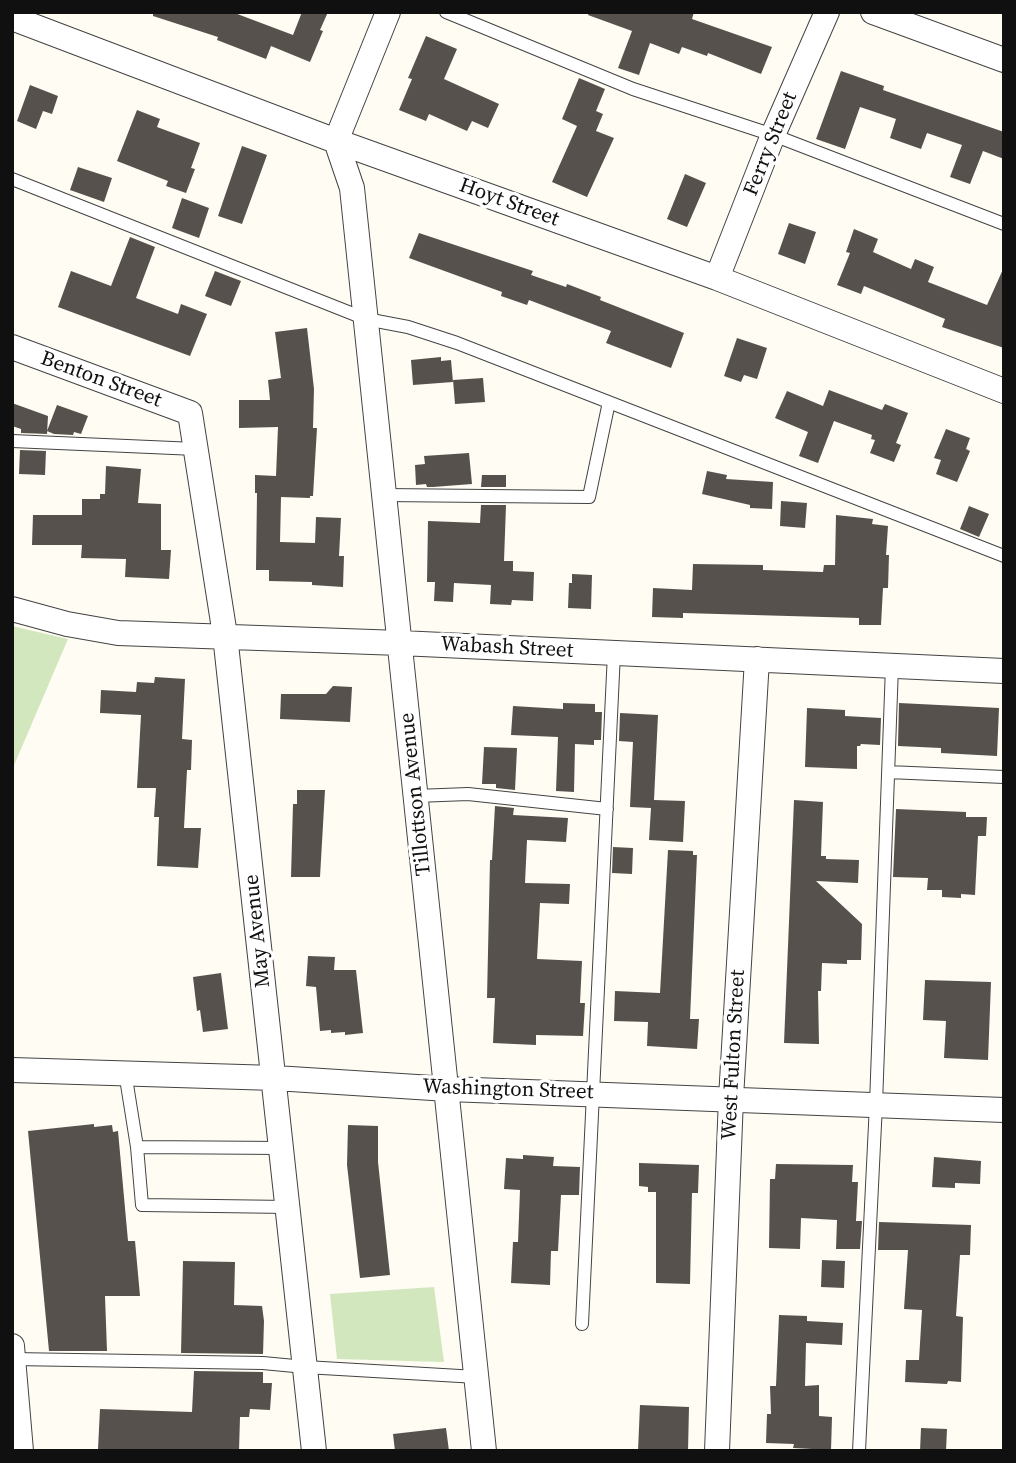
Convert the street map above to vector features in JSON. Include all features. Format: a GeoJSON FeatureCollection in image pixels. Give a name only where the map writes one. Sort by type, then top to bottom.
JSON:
{"type":"FeatureCollection","features":[{"type":"Feature","properties":{"kind":"street"},"geometry":{"type":"LineString","coordinates":[[336,141],[388,12]]}},
{"type":"Feature","properties":{"kind":"street","name":"Ferry Street"},"geometry":{"type":"LineString","coordinates":[[717,278],[773,135],[827,12]]}},
{"type":"Feature","properties":{"kind":"street"},"geometry":{"type":"LineString","coordinates":[[873,12],[1004,60]]}},
{"type":"Feature","properties":{"kind":"street","name":"Hoyt Street"},"geometry":{"type":"LineString","coordinates":[[12,18],[336,141],[717,278],[1004,391]]}},
{"type":"Feature","properties":{"kind":"street","name":"Tillottson Avenue"},"geometry":{"type":"LineString","coordinates":[[336,141],[352,188],[484,1451]]}},
{"type":"Feature","properties":{"kind":"street","name":"Benton Street"},"geometry":{"type":"LineString","coordinates":[[12,347],[190,413]]}},
{"type":"Feature","properties":{"kind":"street","name":"May Avenue"},"geometry":{"type":"LineString","coordinates":[[190,413],[225,635],[314,1451]]}},
{"type":"Feature","properties":{"kind":"street","name":"Wabash Street"},"geometry":{"type":"LineString","coordinates":[[12,609],[67,624],[118,633],[225,635],[1004,671]]}},
{"type":"Feature","properties":{"kind":"street","name":"West Fulton Street"},"geometry":{"type":"LineString","coordinates":[[717,1451],[731,1098],[757,659]]}},
{"type":"Feature","properties":{"kind":"street","name":"Washington Street"},"geometry":{"type":"LineString","coordinates":[[12,1070],[275,1078],[448,1089],[1004,1110]]}},
{"type":"Feature","properties":{"kind":"street"},"geometry":{"type":"LineString","coordinates":[[13,1354],[18,1446]]}},
{"type":"Feature","properties":{"kind":"lane"},"geometry":{"type":"LineString","coordinates":[[446,12],[633,89],[773,135],[1004,224]]}},
{"type":"Feature","properties":{"kind":"lane"},"geometry":{"type":"LineString","coordinates":[[12,179],[366,319],[408,327],[457,343],[1004,556]]}},
{"type":"Feature","properties":{"kind":"lane"},"geometry":{"type":"LineString","coordinates":[[384,495],[590,498],[609,402]]}},
{"type":"Feature","properties":{"kind":"lane"},"geometry":{"type":"LineString","coordinates":[[12,441],[196,449]]}},
{"type":"Feature","properties":{"kind":"lane"},"geometry":{"type":"LineString","coordinates":[[582,1325],[614,653]]}},
{"type":"Feature","properties":{"kind":"lane"},"geometry":{"type":"LineString","coordinates":[[859,1451],[876,1104],[892,666]]}},
{"type":"Feature","properties":{"kind":"lane"},"geometry":{"type":"LineString","coordinates":[[888,772],[1004,778]]}},
{"type":"Feature","properties":{"kind":"lane"},"geometry":{"type":"LineString","coordinates":[[416,796],[468,794],[607,808]]}},
{"type":"Feature","properties":{"kind":"lane"},"geometry":{"type":"LineString","coordinates":[[125,1072],[137,1147],[142,1205],[288,1207]]}},
{"type":"Feature","properties":{"kind":"lane"},"geometry":{"type":"LineString","coordinates":[[137,1147],[282,1148]]}},
{"type":"Feature","properties":{"kind":"lane"},"geometry":{"type":"LineString","coordinates":[[13,1354],[263,1363],[477,1377]]}},
{"type":"Feature","properties":{"kind":"green space"},"geometry":{"type":"Polygon","coordinates":[[[12,626],[68,639],[12,770],[12,626]]]}},
{"type":"Feature","properties":{"kind":"green space"},"geometry":{"type":"Polygon","coordinates":[[[434,1287],[444,1362],[337,1359],[330,1294],[434,1287]]]}},
{"type":"Feature","properties":{"kind":"building"},"geometry":{"type":"Polygon","coordinates":[[[153,12],[232,12],[293,35],[302,12],[328,12],[310,62],[271,46],[266,59],[217,40],[218,37],[153,16],[153,12]]]}},
{"type":"Feature","properties":{"kind":"building"},"geometry":{"type":"Polygon","coordinates":[[[589,12],[694,12],[692,19],[772,47],[761,74],[708,53],[707,56],[682,47],[679,54],[650,43],[639,75],[618,68],[632,31],[588,15],[589,12]]]}},
{"type":"Feature","properties":{"kind":"building"},"geometry":{"type":"Polygon","coordinates":[[[426,36],[457,49],[444,79],[499,104],[488,128],[472,121],[467,131],[429,114],[426,121],[399,110],[412,79],[408,78],[426,36]]]}},
{"type":"Feature","properties":{"kind":"building"},"geometry":{"type":"Polygon","coordinates":[[[841,71],[884,86],[883,90],[1004,132],[1004,159],[983,151],[970,184],[950,177],[962,145],[927,133],[921,149],[890,138],[896,119],[860,107],[845,149],[816,139],[841,71]]]}},
{"type":"Feature","properties":{"kind":"building"},"geometry":{"type":"Polygon","coordinates":[[[579,78],[605,89],[596,111],[603,114],[596,131],[614,138],[587,197],[552,182],[577,126],[562,119],[579,78]]]}},
{"type":"Feature","properties":{"kind":"building"},"geometry":{"type":"Polygon","coordinates":[[[30,85],[58,96],[52,114],[43,111],[36,129],[17,121],[30,85]]]}},
{"type":"Feature","properties":{"kind":"building"},"geometry":{"type":"Polygon","coordinates":[[[137,110],[160,119],[157,127],[200,143],[191,168],[195,169],[186,193],[166,186],[168,181],[117,161],[137,110]]]}},
{"type":"Feature","properties":{"kind":"building"},"geometry":{"type":"Polygon","coordinates":[[[242,146],[267,155],[242,224],[218,216],[242,146]]]}},
{"type":"Feature","properties":{"kind":"building"},"geometry":{"type":"Polygon","coordinates":[[[78,167],[112,178],[104,202],[70,190],[78,167]]]}},
{"type":"Feature","properties":{"kind":"building"},"geometry":{"type":"Polygon","coordinates":[[[685,174],[706,183],[687,227],[667,219],[685,174]]]}},
{"type":"Feature","properties":{"kind":"building"},"geometry":{"type":"Polygon","coordinates":[[[182,198],[209,208],[199,238],[172,228],[182,198]]]}},
{"type":"Feature","properties":{"kind":"building"},"geometry":{"type":"Polygon","coordinates":[[[789,223],[816,232],[805,264],[778,254],[789,223]]]}},
{"type":"Feature","properties":{"kind":"building"},"geometry":{"type":"Polygon","coordinates":[[[854,229],[878,239],[873,252],[911,269],[915,259],[934,267],[928,282],[987,305],[1004,267],[1004,348],[942,327],[945,319],[864,286],[861,294],[837,285],[850,253],[846,252],[854,229]]]}},
{"type":"Feature","properties":{"kind":"building"},"geometry":{"type":"Polygon","coordinates":[[[419,233],[533,271],[531,275],[566,287],[567,284],[684,333],[671,368],[606,343],[611,331],[529,300],[527,305],[501,296],[502,292],[409,258],[419,233]]]}},
{"type":"Feature","properties":{"kind":"building"},"geometry":{"type":"Polygon","coordinates":[[[130,237],[155,247],[136,298],[178,314],[181,304],[207,314],[190,356],[58,307],[71,271],[111,286],[130,237]]]}},
{"type":"Feature","properties":{"kind":"building"},"geometry":{"type":"Polygon","coordinates":[[[215,271],[241,281],[231,306],[205,296],[215,271]]]}},
{"type":"Feature","properties":{"kind":"building"},"geometry":{"type":"Polygon","coordinates":[[[307,328],[314,389],[313,428],[317,428],[313,496],[281,497],[280,542],[315,543],[316,517],[341,518],[339,556],[344,556],[343,587],[312,585],[312,582],[269,581],[269,570],[256,570],[255,475],[276,476],[278,427],[239,428],[239,400],[270,400],[268,380],[281,378],[275,332],[307,328]]]}},
{"type":"Feature","properties":{"kind":"building"},"geometry":{"type":"Polygon","coordinates":[[[737,338],[767,348],[757,379],[744,375],[741,382],[724,376],[737,338]]]}},
{"type":"Feature","properties":{"kind":"building"},"geometry":{"type":"Polygon","coordinates":[[[441,357],[441,361],[451,360],[453,382],[413,385],[411,360],[441,357]]]}},
{"type":"Feature","properties":{"kind":"building"},"geometry":{"type":"Polygon","coordinates":[[[483,378],[485,402],[455,404],[453,380],[483,378]]]}},
{"type":"Feature","properties":{"kind":"building"},"geometry":{"type":"Polygon","coordinates":[[[829,390],[882,410],[885,404],[908,413],[896,443],[901,445],[894,462],[870,453],[875,440],[871,439],[872,435],[834,421],[818,463],[799,456],[808,432],[775,418],[787,391],[823,406],[829,390]]]}},
{"type":"Feature","properties":{"kind":"building"},"geometry":{"type":"Polygon","coordinates":[[[12,403],[48,416],[47,434],[21,433],[21,429],[12,426],[12,403]]]}},
{"type":"Feature","properties":{"kind":"building"},"geometry":{"type":"Polygon","coordinates":[[[57,405],[88,416],[81,434],[54,434],[47,431],[57,405]]]}},
{"type":"Feature","properties":{"kind":"building"},"geometry":{"type":"Polygon","coordinates":[[[946,429],[970,438],[966,449],[970,451],[957,482],[936,474],[941,460],[934,458],[946,429]]]}},
{"type":"Feature","properties":{"kind":"building"},"geometry":{"type":"Polygon","coordinates":[[[20,450],[46,451],[45,475],[19,474],[20,450]]]}},
{"type":"Feature","properties":{"kind":"building"},"geometry":{"type":"Polygon","coordinates":[[[469,453],[472,484],[433,487],[427,487],[426,484],[416,485],[415,465],[425,464],[424,456],[469,453]]]}},
{"type":"Feature","properties":{"kind":"building"},"geometry":{"type":"Polygon","coordinates":[[[106,466],[141,469],[138,503],[161,504],[161,550],[171,550],[169,579],[125,577],[126,559],[81,558],[82,545],[32,545],[33,515],[82,515],[82,499],[100,499],[100,494],[105,494],[106,466]]]}},
{"type":"Feature","properties":{"kind":"building"},"geometry":{"type":"Polygon","coordinates":[[[707,471],[727,475],[726,479],[773,482],[772,509],[750,508],[750,505],[702,494],[707,471]]]}},
{"type":"Feature","properties":{"kind":"building"},"geometry":{"type":"Polygon","coordinates":[[[482,475],[506,475],[506,487],[481,487],[482,475]]]}},
{"type":"Feature","properties":{"kind":"building"},"geometry":{"type":"Polygon","coordinates":[[[781,501],[807,503],[805,528],[780,526],[781,501]]]}},
{"type":"Feature","properties":{"kind":"building"},"geometry":{"type":"Polygon","coordinates":[[[481,505],[506,505],[504,561],[513,561],[513,571],[534,572],[533,601],[512,600],[511,605],[490,604],[491,585],[454,583],[453,602],[434,601],[435,582],[427,582],[428,521],[480,523],[481,505]]]}},
{"type":"Feature","properties":{"kind":"building"},"geometry":{"type":"Polygon","coordinates":[[[969,506],[989,514],[979,537],[960,529],[969,506]]]}},
{"type":"Feature","properties":{"kind":"building"},"geometry":{"type":"Polygon","coordinates":[[[836,515],[873,519],[872,524],[888,526],[888,588],[883,588],[881,625],[859,625],[859,618],[683,613],[683,618],[652,617],[653,588],[692,590],[693,564],[763,565],[763,570],[823,572],[824,565],[835,565],[836,515]]]}},
{"type":"Feature","properties":{"kind":"building"},"geometry":{"type":"Polygon","coordinates":[[[572,574],[592,575],[591,609],[568,608],[572,574]]]}},
{"type":"Feature","properties":{"kind":"building"},"geometry":{"type":"Polygon","coordinates":[[[155,677],[185,679],[182,739],[192,740],[191,770],[187,770],[184,828],[201,828],[198,868],[157,866],[159,817],[154,817],[156,788],[137,788],[141,715],[100,713],[101,690],[136,692],[137,682],[154,683],[155,677]]]}},
{"type":"Feature","properties":{"kind":"building"},"geometry":{"type":"Polygon","coordinates":[[[333,686],[352,687],[350,722],[280,719],[281,694],[326,694],[333,686]]]}},
{"type":"Feature","properties":{"kind":"building"},"geometry":{"type":"Polygon","coordinates":[[[563,703],[595,704],[595,712],[602,712],[601,740],[594,740],[594,745],[575,744],[574,792],[556,791],[558,737],[511,735],[513,706],[563,709],[563,703]]]}},
{"type":"Feature","properties":{"kind":"building"},"geometry":{"type":"Polygon","coordinates":[[[899,703],[999,708],[997,756],[941,753],[941,748],[898,746],[899,703]]]}},
{"type":"Feature","properties":{"kind":"building"},"geometry":{"type":"Polygon","coordinates":[[[807,708],[845,710],[845,716],[881,718],[880,745],[857,746],[857,769],[805,767],[807,708]]]}},
{"type":"Feature","properties":{"kind":"building"},"geometry":{"type":"Polygon","coordinates":[[[620,713],[658,715],[654,800],[685,801],[683,842],[649,840],[651,808],[630,807],[633,742],[619,741],[620,713]]]}},
{"type":"Feature","properties":{"kind":"building"},"geometry":{"type":"Polygon","coordinates":[[[484,747],[517,748],[515,790],[496,788],[496,784],[482,784],[484,747]]]}},
{"type":"Feature","properties":{"kind":"building"},"geometry":{"type":"Polygon","coordinates":[[[297,790],[325,790],[320,877],[291,877],[293,804],[297,804],[297,790]]]}},
{"type":"Feature","properties":{"kind":"building"},"geometry":{"type":"Polygon","coordinates":[[[794,800],[823,802],[821,856],[826,856],[826,859],[859,860],[858,883],[816,881],[862,924],[861,960],[847,960],[847,964],[822,963],[821,991],[818,991],[819,1044],[784,1043],[794,800]]]}},
{"type":"Feature","properties":{"kind":"building"},"geometry":{"type":"Polygon","coordinates":[[[495,806],[514,808],[513,815],[568,818],[566,842],[527,840],[525,883],[570,884],[569,904],[540,903],[537,959],[582,961],[580,1003],[585,1003],[583,1036],[536,1035],[536,1045],[493,1043],[495,998],[487,998],[490,860],[495,806]]]}},
{"type":"Feature","properties":{"kind":"building"},"geometry":{"type":"Polygon","coordinates":[[[896,809],[966,812],[966,817],[987,817],[986,836],[978,836],[975,895],[961,894],[961,898],[942,897],[942,890],[927,890],[928,878],[893,877],[896,809]]]}},
{"type":"Feature","properties":{"kind":"building"},"geometry":{"type":"Polygon","coordinates":[[[613,847],[633,848],[632,874],[612,873],[613,847]]]}},
{"type":"Feature","properties":{"kind":"building"},"geometry":{"type":"Polygon","coordinates":[[[668,850],[693,851],[693,855],[697,855],[690,1019],[699,1019],[697,1049],[647,1046],[648,1022],[614,1021],[615,991],[660,993],[668,850]]]}},
{"type":"Feature","properties":{"kind":"building"},"geometry":{"type":"Polygon","coordinates":[[[308,956],[335,957],[334,970],[356,970],[363,1033],[345,1035],[345,1032],[320,1031],[316,987],[306,986],[308,956]]]}},
{"type":"Feature","properties":{"kind":"building"},"geometry":{"type":"Polygon","coordinates":[[[221,973],[228,1029],[203,1032],[200,1010],[197,1011],[193,977],[221,973]]]}},
{"type":"Feature","properties":{"kind":"building"},"geometry":{"type":"Polygon","coordinates":[[[925,980],[991,982],[988,1060],[944,1058],[946,1021],[923,1020],[925,980]]]}},
{"type":"Feature","properties":{"kind":"building"},"geometry":{"type":"Polygon","coordinates":[[[94,1124],[94,1127],[112,1125],[113,1132],[118,1131],[128,1241],[135,1241],[140,1296],[105,1296],[107,1351],[49,1351],[28,1131],[94,1124]]]}},
{"type":"Feature","properties":{"kind":"building"},"geometry":{"type":"Polygon","coordinates":[[[348,1125],[378,1126],[378,1162],[390,1275],[360,1278],[347,1165],[348,1125]]]}},
{"type":"Feature","properties":{"kind":"building"},"geometry":{"type":"Polygon","coordinates":[[[523,1155],[554,1157],[553,1166],[580,1167],[579,1195],[561,1195],[558,1251],[551,1251],[550,1285],[511,1283],[513,1242],[518,1242],[520,1190],[504,1189],[506,1158],[523,1159],[523,1155]]]}},
{"type":"Feature","properties":{"kind":"building"},"geometry":{"type":"Polygon","coordinates":[[[934,1157],[981,1161],[980,1184],[955,1183],[955,1188],[932,1187],[934,1157]]]}},
{"type":"Feature","properties":{"kind":"building"},"geometry":{"type":"Polygon","coordinates":[[[639,1163],[699,1165],[698,1193],[692,1193],[690,1284],[656,1283],[656,1192],[648,1192],[648,1187],[639,1186],[639,1163]]]}},
{"type":"Feature","properties":{"kind":"building"},"geometry":{"type":"Polygon","coordinates":[[[776,1164],[853,1165],[852,1182],[858,1182],[856,1221],[862,1221],[860,1249],[836,1249],[837,1220],[801,1218],[800,1249],[769,1248],[770,1179],[775,1179],[776,1164]]]}},
{"type":"Feature","properties":{"kind":"building"},"geometry":{"type":"Polygon","coordinates":[[[879,1222],[971,1225],[970,1255],[960,1255],[956,1316],[963,1317],[961,1382],[905,1382],[906,1360],[919,1360],[922,1310],[904,1309],[908,1250],[878,1250],[879,1222]]]}},
{"type":"Feature","properties":{"kind":"building"},"geometry":{"type":"Polygon","coordinates":[[[822,1260],[845,1261],[844,1288],[821,1287],[822,1260]]]}},
{"type":"Feature","properties":{"kind":"building"},"geometry":{"type":"Polygon","coordinates":[[[183,1261],[235,1262],[234,1305],[262,1306],[263,1354],[181,1353],[183,1261]]]}},
{"type":"Feature","properties":{"kind":"building"},"geometry":{"type":"Polygon","coordinates":[[[779,1315],[807,1316],[807,1321],[843,1323],[842,1345],[806,1343],[805,1386],[819,1385],[819,1416],[832,1417],[831,1450],[766,1443],[767,1414],[771,1414],[770,1386],[776,1386],[779,1315]]]}},
{"type":"Feature","properties":{"kind":"building"},"geometry":{"type":"Polygon","coordinates":[[[194,1371],[263,1372],[263,1383],[272,1383],[270,1410],[250,1409],[249,1417],[240,1417],[239,1451],[98,1449],[100,1409],[192,1412],[194,1371]]]}},
{"type":"Feature","properties":{"kind":"building"},"geometry":{"type":"Polygon","coordinates":[[[640,1405],[689,1407],[688,1451],[638,1451],[640,1405]]]}},
{"type":"Feature","properties":{"kind":"building"},"geometry":{"type":"Polygon","coordinates":[[[446,1428],[449,1451],[395,1451],[393,1434],[446,1428]]]}},
{"type":"Feature","properties":{"kind":"building"},"geometry":{"type":"Polygon","coordinates":[[[921,1428],[947,1429],[946,1451],[920,1451],[921,1428]]]}}]}
